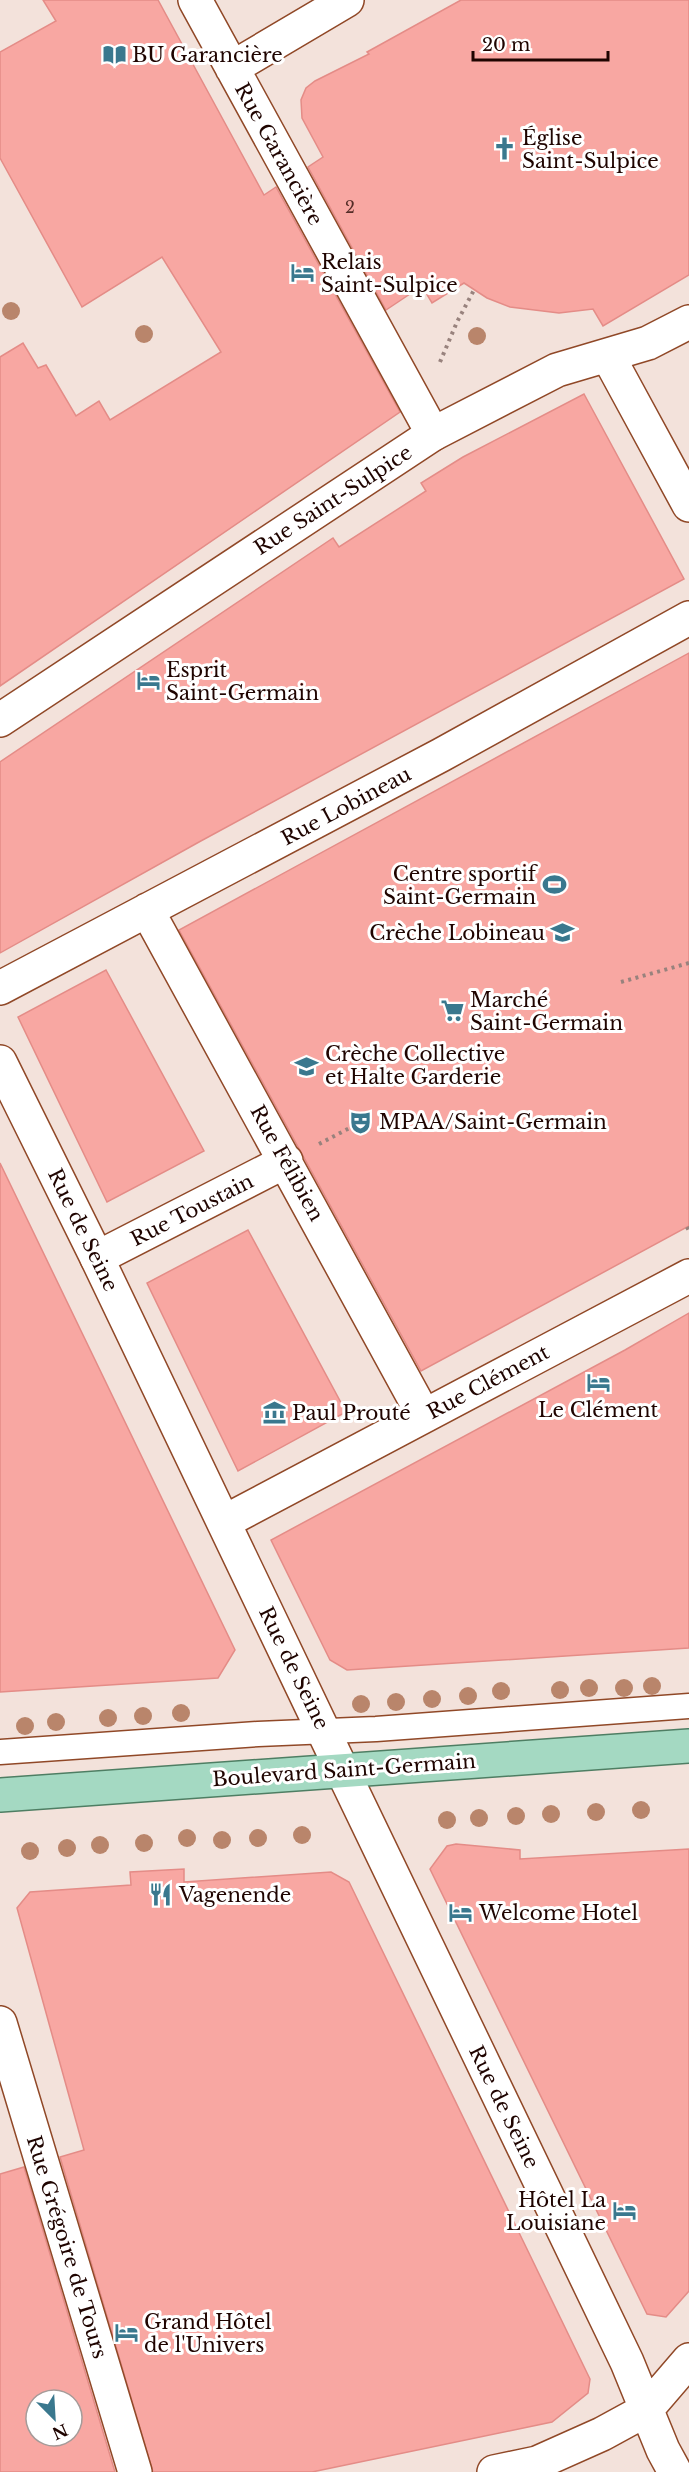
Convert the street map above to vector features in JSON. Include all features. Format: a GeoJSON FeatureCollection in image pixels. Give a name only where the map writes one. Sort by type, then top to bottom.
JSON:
{"type":"FeatureCollection","features":[{"type":"Feature","properties":{"kind":"main road","name":"Boulevard Saint-Germain"},"geometry":{"type":"LineString","coordinates":[[0,1795],[689,1746]]}},
{"type":"Feature","properties":{"kind":"street","name":"Rue Garancière"},"geometry":{"type":"LineString","coordinates":[[195,0],[433,434]]}},
{"type":"Feature","properties":{"kind":"street"},"geometry":{"type":"LineString","coordinates":[[232,68],[347,0]]}},
{"type":"Feature","properties":{"kind":"street","name":"Rue Saint-Sulpice"},"geometry":{"type":"LineString","coordinates":[[0,720],[433,434],[557,370],[648,343],[689,322]]}},
{"type":"Feature","properties":{"kind":"street"},"geometry":{"type":"LineString","coordinates":[[608,356],[689,505]]}},
{"type":"Feature","properties":{"kind":"street","name":"Rue Lobineau"},"geometry":{"type":"LineString","coordinates":[[0,988],[441,755],[689,618]]}},
{"type":"Feature","properties":{"kind":"street","name":"Rue Félibien"},"geometry":{"type":"LineString","coordinates":[[147,910],[424,1416]]}},
{"type":"Feature","properties":{"kind":"street","name":"Rue de Seine"},"geometry":{"type":"LineString","coordinates":[[0,1062],[97,1258],[622,2352],[663,2451],[675,2472]]}},
{"type":"Feature","properties":{"kind":"street","name":"Rue Toustain"},"geometry":{"type":"LineString","coordinates":[[97,1258],[286,1161]]}},
{"type":"Feature","properties":{"kind":"street","name":"Rue Clément"},"geometry":{"type":"LineString","coordinates":[[224,1522],[689,1276]]}},
{"type":"Feature","properties":{"kind":"street","name":"Rue Grégoire de Tours"},"geometry":{"type":"LineString","coordinates":[[0,2023],[135,2472]]}},
{"type":"Feature","properties":{"kind":"street"},"geometry":{"type":"LineString","coordinates":[[494,2472],[537,2463],[602,2434],[646,2410],[689,2360]]}},
{"type":"Feature","properties":{"kind":"lane","name":"Boulevard Saint-Germain"},"geometry":{"type":"LineString","coordinates":[[0,1752],[689,1706]]}},
{"type":"Feature","properties":{"kind":"path"},"geometry":{"type":"LineString","coordinates":[[439,365],[456,322],[474,290]]}},
{"type":"Feature","properties":{"kind":"path"},"geometry":{"type":"LineString","coordinates":[[621,982],[689,963]]}},
{"type":"Feature","properties":{"kind":"path"},"geometry":{"type":"LineString","coordinates":[[286,1161],[361,1122]]}},
{"type":"Feature","properties":{"kind":"building"},"geometry":{"type":"Polygon","coordinates":[[[43,0],[158,0],[264,195],[276,187],[400,412],[0,686],[0,357],[23,343],[38,368],[46,365],[76,416],[99,401],[110,420],[221,352],[162,257],[82,307],[0,158],[0,52],[56,21],[43,0]]]}},
{"type":"Feature","properties":{"kind":"building","name":"Église Saint-Sulpice"},"geometry":{"type":"Polygon","coordinates":[[[461,0],[689,0],[689,275],[603,326],[593,309],[559,313],[510,307],[487,298],[464,283],[432,303],[422,286],[386,310],[308,167],[323,157],[302,118],[301,100],[306,88],[315,81],[369,54],[367,52],[461,0]]]}},
{"type":"Feature","properties":{"kind":"building"},"geometry":{"type":"Polygon","coordinates":[[[584,394],[684,579],[199,842],[0,953],[0,762],[333,538],[339,547],[426,491],[421,483],[463,457],[584,394]]]}},
{"type":"Feature","properties":{"kind":"building","name":"Marché Saint-Germain"},"geometry":{"type":"Polygon","coordinates":[[[689,653],[689,1226],[421,1371],[179,930],[689,653]]]}},
{"type":"Feature","properties":{"kind":"building"},"geometry":{"type":"Polygon","coordinates":[[[106,970],[204,1151],[107,1202],[18,1017],[106,970]]]}},
{"type":"Feature","properties":{"kind":"building"},"geometry":{"type":"Polygon","coordinates":[[[0,1163],[235,1650],[218,1678],[0,1692],[0,1163]]]}},
{"type":"Feature","properties":{"kind":"building"},"geometry":{"type":"Polygon","coordinates":[[[248,1230],[346,1412],[238,1471],[147,1283],[248,1230]]]}},
{"type":"Feature","properties":{"kind":"building"},"geometry":{"type":"Polygon","coordinates":[[[689,1313],[689,1648],[347,1670],[330,1660],[271,1540],[625,1350],[689,1313]]]}},
{"type":"Feature","properties":{"kind":"building"},"geometry":{"type":"Polygon","coordinates":[[[456,1844],[520,1850],[520,1859],[689,1849],[689,2291],[666,2317],[647,2314],[430,1869],[447,1846],[456,1844]]]}},
{"type":"Feature","properties":{"kind":"building"},"geometry":{"type":"Polygon","coordinates":[[[184,1869],[184,1882],[331,1872],[349,1882],[590,2379],[588,2393],[552,2422],[312,2472],[153,2472],[60,2157],[84,2150],[17,1908],[30,1892],[131,1885],[130,1872],[184,1869]]]}},
{"type":"Feature","properties":{"kind":"building"},"geometry":{"type":"Polygon","coordinates":[[[24,2167],[115,2472],[0,2472],[0,2174],[24,2167]]]}},
{"type":"Feature","properties":{"kind":"place","name":"BU Garancière"},"geometry":{"type":"Point","coordinates":[114,55]}},
{"type":"Feature","properties":{"kind":"place","name":"Église Saint-Sulpice"},"geometry":{"type":"Point","coordinates":[504,149]}},
{"type":"Feature","properties":{"kind":"place","name":"Relais Saint-Sulpice"},"geometry":{"type":"Point","coordinates":[303,273]}},
{"type":"Feature","properties":{"kind":"place","name":"Esprit Saint-Germain"},"geometry":{"type":"Point","coordinates":[148,681]}},
{"type":"Feature","properties":{"kind":"place","name":"Centre sportif Saint-Germain"},"geometry":{"type":"Point","coordinates":[554,885]}},
{"type":"Feature","properties":{"kind":"place","name":"Crèche Lobineau"},"geometry":{"type":"Point","coordinates":[563,933]}},
{"type":"Feature","properties":{"kind":"place","name":"Marché Saint-Germain"},"geometry":{"type":"Point","coordinates":[452,1011]}},
{"type":"Feature","properties":{"kind":"place","name":"Crèche Collective et Halte Garderie"},"geometry":{"type":"Point","coordinates":[307,1066]}},
{"type":"Feature","properties":{"kind":"place","name":"MPAA/Saint-Germain"},"geometry":{"type":"Point","coordinates":[361,1122]}},
{"type":"Feature","properties":{"kind":"place","name":"Le Clément"},"geometry":{"type":"Point","coordinates":[598,1383]}},
{"type":"Feature","properties":{"kind":"place","name":"Paul Prouté"},"geometry":{"type":"Point","coordinates":[274,1413]}},
{"type":"Feature","properties":{"kind":"place","name":"Vagenende"},"geometry":{"type":"Point","coordinates":[161,1895]}},
{"type":"Feature","properties":{"kind":"place","name":"Welcome Hotel"},"geometry":{"type":"Point","coordinates":[461,1913]}},
{"type":"Feature","properties":{"kind":"place","name":"Hôtel La Louisiane"},"geometry":{"type":"Point","coordinates":[624,2211]}},
{"type":"Feature","properties":{"kind":"place","name":"Grand Hôtel de l'Univers"},"geometry":{"type":"Point","coordinates":[126,2333]}}]}
